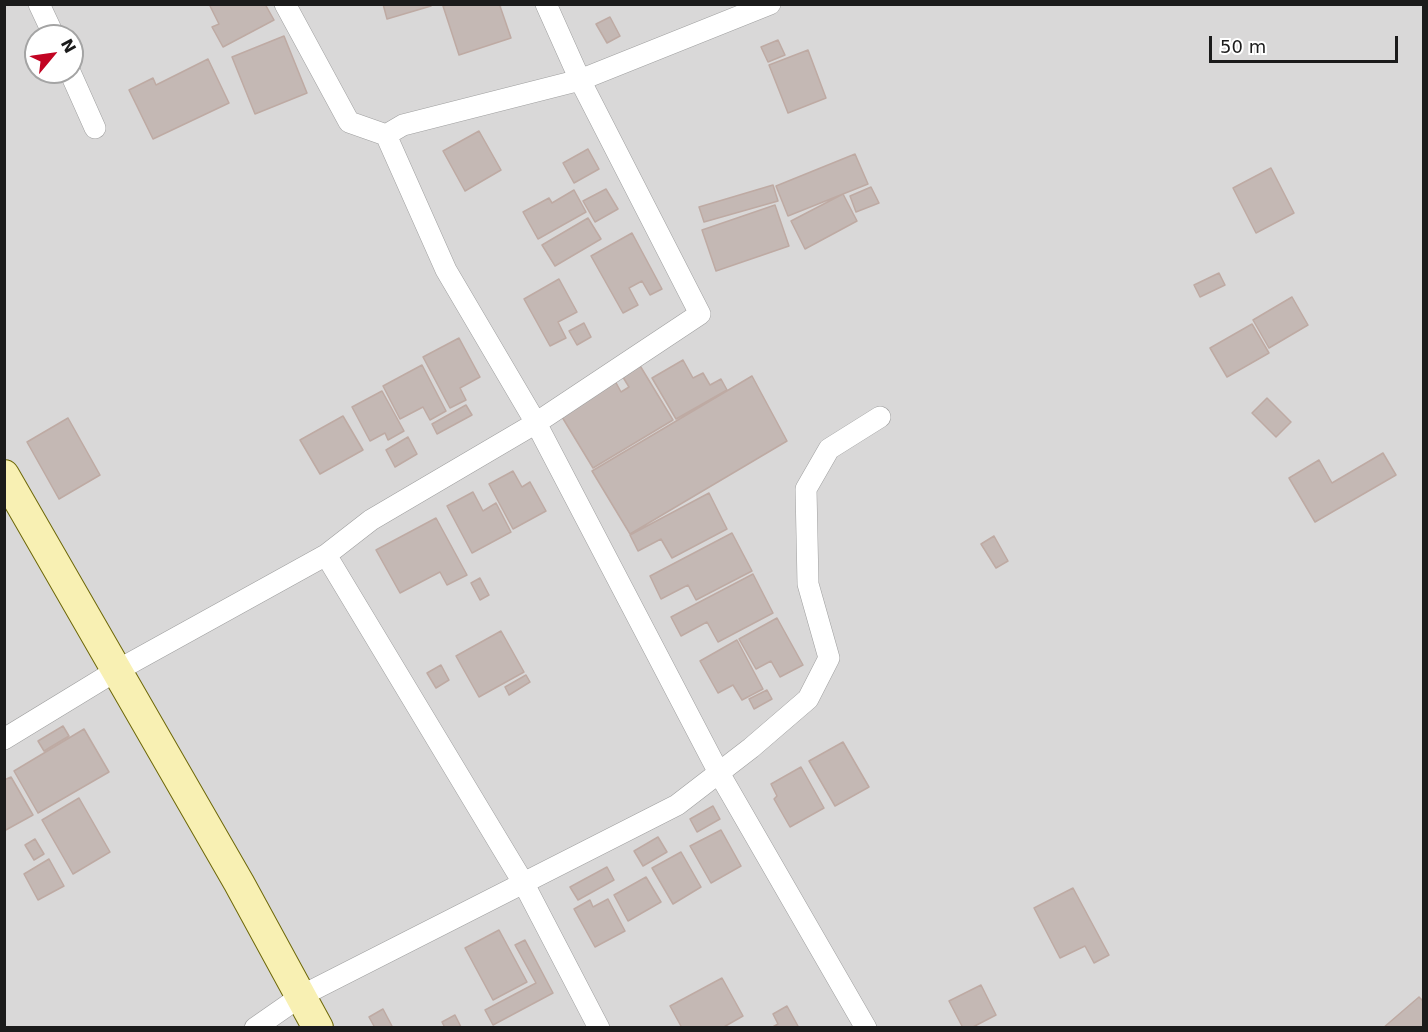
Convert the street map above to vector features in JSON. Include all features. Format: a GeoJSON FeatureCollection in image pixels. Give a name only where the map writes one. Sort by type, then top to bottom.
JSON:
{"type":"FeatureCollection","features":[{"type":"Feature","properties":{"kind":"main road"},"geometry":{"type":"LineString","coordinates":[[4,475],[117,670],[318,1028]]}},
{"type":"Feature","properties":{"kind":"street"},"geometry":{"type":"LineString","coordinates":[[39,4],[48,24]]}},
{"type":"Feature","properties":{"kind":"street"},"geometry":{"type":"LineString","coordinates":[[285,4],[349,122],[386,135],[446,270],[536,423],[719,773],[866,1028]]}},
{"type":"Feature","properties":{"kind":"street"},"geometry":{"type":"LineString","coordinates":[[4,739],[117,670],[326,555],[371,520],[536,423],[700,314],[580,80],[546,4]]}},
{"type":"Feature","properties":{"kind":"street"},"geometry":{"type":"LineString","coordinates":[[386,135],[403,125],[580,80],[770,4]]}},
{"type":"Feature","properties":{"kind":"street"},"geometry":{"type":"LineString","coordinates":[[75,84],[95,128]]}},
{"type":"Feature","properties":{"kind":"street"},"geometry":{"type":"LineString","coordinates":[[255,1028],[301,996],[676,805],[719,773],[808,699],[829,658],[808,584],[806,489],[830,449],[880,417]]}},
{"type":"Feature","properties":{"kind":"street"},"geometry":{"type":"LineString","coordinates":[[326,555],[524,884],[599,1028]]}},
{"type":"Feature","properties":{"kind":"shaded area"},"geometry":{"type":"Polygon","coordinates":[[[5,5],[1423,5],[1423,1027],[5,1027],[5,5]]]}},
{"type":"Feature","properties":{"kind":"building"},"geometry":{"type":"Polygon","coordinates":[[[209,4],[265,4],[274,20],[223,47],[212,27],[219,24],[209,4]]]}},
{"type":"Feature","properties":{"kind":"building"},"geometry":{"type":"Polygon","coordinates":[[[383,4],[430,4],[431,6],[387,19],[383,4]]]}},
{"type":"Feature","properties":{"kind":"building"},"geometry":{"type":"Polygon","coordinates":[[[449,4],[504,4],[500,6],[511,38],[459,55],[443,6],[449,4]]]}},
{"type":"Feature","properties":{"kind":"building"},"geometry":{"type":"Polygon","coordinates":[[[610,17],[620,36],[607,43],[596,24],[610,17]]]}},
{"type":"Feature","properties":{"kind":"building"},"geometry":{"type":"Polygon","coordinates":[[[284,36],[307,93],[255,114],[232,57],[284,36]]]}},
{"type":"Feature","properties":{"kind":"building"},"geometry":{"type":"Polygon","coordinates":[[[778,40],[785,55],[768,62],[761,47],[778,40]]]}},
{"type":"Feature","properties":{"kind":"building"},"geometry":{"type":"Polygon","coordinates":[[[808,50],[826,98],[788,113],[769,65],[808,50]]]}},
{"type":"Feature","properties":{"kind":"building"},"geometry":{"type":"Polygon","coordinates":[[[208,59],[229,103],[153,139],[129,90],[153,78],[156,85],[208,59]]]}},
{"type":"Feature","properties":{"kind":"building"},"geometry":{"type":"Polygon","coordinates":[[[479,131],[501,170],[465,191],[443,151],[479,131]]]}},
{"type":"Feature","properties":{"kind":"building"},"geometry":{"type":"Polygon","coordinates":[[[588,149],[599,169],[574,183],[563,163],[588,149]]]}},
{"type":"Feature","properties":{"kind":"building"},"geometry":{"type":"Polygon","coordinates":[[[855,154],[868,184],[788,216],[776,186],[855,154]]]}},
{"type":"Feature","properties":{"kind":"building"},"geometry":{"type":"Polygon","coordinates":[[[1271,168],[1294,213],[1256,233],[1233,188],[1271,168]]]}},
{"type":"Feature","properties":{"kind":"building"},"geometry":{"type":"Polygon","coordinates":[[[773,185],[778,201],[704,222],[699,207],[773,185]]]}},
{"type":"Feature","properties":{"kind":"building"},"geometry":{"type":"Polygon","coordinates":[[[871,187],[879,203],[856,212],[850,196],[871,187]]]}},
{"type":"Feature","properties":{"kind":"building"},"geometry":{"type":"Polygon","coordinates":[[[606,189],[618,209],[595,222],[583,201],[606,189]]]}},
{"type":"Feature","properties":{"kind":"building"},"geometry":{"type":"Polygon","coordinates":[[[574,190],[586,212],[538,239],[523,212],[549,198],[552,203],[574,190]]]}},
{"type":"Feature","properties":{"kind":"building"},"geometry":{"type":"Polygon","coordinates":[[[843,194],[857,221],[805,249],[791,221],[843,194]]]}},
{"type":"Feature","properties":{"kind":"building"},"geometry":{"type":"Polygon","coordinates":[[[775,205],[789,246],[716,271],[702,230],[775,205]]]}},
{"type":"Feature","properties":{"kind":"building"},"geometry":{"type":"Polygon","coordinates":[[[588,218],[601,239],[555,266],[542,245],[588,218]]]}},
{"type":"Feature","properties":{"kind":"building"},"geometry":{"type":"Polygon","coordinates":[[[632,233],[662,289],[650,295],[642,281],[629,288],[638,305],[623,313],[591,256],[632,233]]]}},
{"type":"Feature","properties":{"kind":"building"},"geometry":{"type":"Polygon","coordinates":[[[1219,273],[1225,285],[1200,297],[1194,285],[1219,273]]]}},
{"type":"Feature","properties":{"kind":"building"},"geometry":{"type":"Polygon","coordinates":[[[559,279],[577,312],[558,322],[566,338],[550,346],[524,299],[559,279]]]}},
{"type":"Feature","properties":{"kind":"building"},"geometry":{"type":"Polygon","coordinates":[[[1292,297],[1308,325],[1269,348],[1253,320],[1292,297]]]}},
{"type":"Feature","properties":{"kind":"building"},"geometry":{"type":"Polygon","coordinates":[[[584,323],[591,337],[577,345],[569,331],[584,323]]]}},
{"type":"Feature","properties":{"kind":"building"},"geometry":{"type":"Polygon","coordinates":[[[1252,324],[1269,353],[1227,377],[1210,348],[1252,324]]]}},
{"type":"Feature","properties":{"kind":"building"},"geometry":{"type":"Polygon","coordinates":[[[459,338],[480,377],[460,388],[466,400],[450,408],[423,357],[459,338]]]}},
{"type":"Feature","properties":{"kind":"building"},"geometry":{"type":"Polygon","coordinates":[[[683,360],[693,378],[703,373],[710,385],[721,379],[727,390],[676,419],[652,378],[683,360]]]}},
{"type":"Feature","properties":{"kind":"building"},"geometry":{"type":"Polygon","coordinates":[[[639,364],[673,420],[593,468],[559,412],[614,379],[621,392],[629,387],[621,374],[639,364]]]}},
{"type":"Feature","properties":{"kind":"building"},"geometry":{"type":"Polygon","coordinates":[[[422,365],[446,411],[430,420],[423,407],[400,419],[383,386],[422,365]]]}},
{"type":"Feature","properties":{"kind":"building"},"geometry":{"type":"Polygon","coordinates":[[[752,376],[787,441],[630,534],[592,471],[752,376]]]}},
{"type":"Feature","properties":{"kind":"building"},"geometry":{"type":"Polygon","coordinates":[[[382,391],[404,431],[388,440],[385,433],[370,441],[352,407],[382,391]]]}},
{"type":"Feature","properties":{"kind":"building"},"geometry":{"type":"Polygon","coordinates":[[[1267,398],[1291,422],[1276,437],[1252,413],[1267,398]]]}},
{"type":"Feature","properties":{"kind":"building"},"geometry":{"type":"Polygon","coordinates":[[[466,405],[472,415],[437,434],[432,424],[466,405]]]}},
{"type":"Feature","properties":{"kind":"building"},"geometry":{"type":"Polygon","coordinates":[[[343,416],[363,450],[320,474],[300,440],[343,416]]]}},
{"type":"Feature","properties":{"kind":"building"},"geometry":{"type":"Polygon","coordinates":[[[68,418],[100,475],[59,499],[27,442],[68,418]]]}},
{"type":"Feature","properties":{"kind":"building"},"geometry":{"type":"Polygon","coordinates":[[[408,437],[417,454],[395,467],[386,450],[408,437]]]}},
{"type":"Feature","properties":{"kind":"building"},"geometry":{"type":"Polygon","coordinates":[[[1383,453],[1396,475],[1315,522],[1289,478],[1319,460],[1332,483],[1383,453]]]}},
{"type":"Feature","properties":{"kind":"building"},"geometry":{"type":"Polygon","coordinates":[[[513,471],[522,487],[530,482],[546,511],[513,529],[489,484],[513,471]]]}},
{"type":"Feature","properties":{"kind":"building"},"geometry":{"type":"Polygon","coordinates":[[[473,492],[483,511],[496,503],[511,532],[472,553],[447,506],[473,492]]]}},
{"type":"Feature","properties":{"kind":"building"},"geometry":{"type":"Polygon","coordinates":[[[709,493],[727,529],[672,558],[661,539],[638,551],[630,535],[709,493]]]}},
{"type":"Feature","properties":{"kind":"building"},"geometry":{"type":"Polygon","coordinates":[[[436,518],[467,575],[447,585],[440,572],[400,593],[376,550],[436,518]]]}},
{"type":"Feature","properties":{"kind":"building"},"geometry":{"type":"Polygon","coordinates":[[[732,533],[752,571],[696,600],[688,585],[661,599],[650,576],[732,533]]]}},
{"type":"Feature","properties":{"kind":"building"},"geometry":{"type":"Polygon","coordinates":[[[994,536],[1008,561],[996,568],[981,544],[994,536]]]}},
{"type":"Feature","properties":{"kind":"building"},"geometry":{"type":"Polygon","coordinates":[[[753,574],[773,613],[718,642],[707,622],[681,636],[671,617],[753,574]]]}},
{"type":"Feature","properties":{"kind":"building"},"geometry":{"type":"Polygon","coordinates":[[[480,578],[489,595],[480,600],[471,583],[480,578]]]}},
{"type":"Feature","properties":{"kind":"building"},"geometry":{"type":"Polygon","coordinates":[[[777,618],[803,665],[780,677],[771,661],[756,669],[739,639],[777,618]]]}},
{"type":"Feature","properties":{"kind":"building"},"geometry":{"type":"Polygon","coordinates":[[[501,631],[524,672],[479,697],[456,656],[501,631]]]}},
{"type":"Feature","properties":{"kind":"building"},"geometry":{"type":"Polygon","coordinates":[[[737,640],[763,689],[742,700],[733,685],[718,693],[700,661],[737,640]]]}},
{"type":"Feature","properties":{"kind":"building"},"geometry":{"type":"Polygon","coordinates":[[[441,665],[449,680],[436,688],[427,673],[441,665]]]}},
{"type":"Feature","properties":{"kind":"building"},"geometry":{"type":"Polygon","coordinates":[[[526,675],[530,682],[509,695],[505,687],[526,675]]]}},
{"type":"Feature","properties":{"kind":"building"},"geometry":{"type":"Polygon","coordinates":[[[767,690],[772,699],[754,709],[749,699],[767,690]]]}},
{"type":"Feature","properties":{"kind":"building"},"geometry":{"type":"Polygon","coordinates":[[[63,726],[69,736],[44,751],[38,741],[63,726]]]}},
{"type":"Feature","properties":{"kind":"building"},"geometry":{"type":"Polygon","coordinates":[[[84,729],[109,772],[38,813],[14,771],[84,729]]]}},
{"type":"Feature","properties":{"kind":"building"},"geometry":{"type":"Polygon","coordinates":[[[843,742],[869,787],[835,806],[809,761],[843,742]]]}},
{"type":"Feature","properties":{"kind":"building"},"geometry":{"type":"Polygon","coordinates":[[[801,767],[824,808],[790,827],[774,799],[777,796],[771,784],[801,767]]]}},
{"type":"Feature","properties":{"kind":"building"},"geometry":{"type":"Polygon","coordinates":[[[11,777],[33,815],[4,831],[4,780],[11,777]]]}},
{"type":"Feature","properties":{"kind":"building"},"geometry":{"type":"Polygon","coordinates":[[[79,798],[110,852],[73,874],[42,820],[79,798]]]}},
{"type":"Feature","properties":{"kind":"building"},"geometry":{"type":"Polygon","coordinates":[[[713,806],[720,819],[697,832],[690,819],[713,806]]]}},
{"type":"Feature","properties":{"kind":"building"},"geometry":{"type":"Polygon","coordinates":[[[721,830],[741,866],[711,883],[690,846],[721,830]]]}},
{"type":"Feature","properties":{"kind":"building"},"geometry":{"type":"Polygon","coordinates":[[[658,837],[667,852],[643,866],[634,851],[658,837]]]}},
{"type":"Feature","properties":{"kind":"building"},"geometry":{"type":"Polygon","coordinates":[[[35,839],[44,854],[34,860],[25,845],[35,839]]]}},
{"type":"Feature","properties":{"kind":"building"},"geometry":{"type":"Polygon","coordinates":[[[681,852],[701,887],[673,904],[652,868],[681,852]]]}},
{"type":"Feature","properties":{"kind":"building"},"geometry":{"type":"Polygon","coordinates":[[[49,859],[64,886],[38,900],[24,874],[49,859]]]}},
{"type":"Feature","properties":{"kind":"building"},"geometry":{"type":"Polygon","coordinates":[[[607,867],[614,880],[578,900],[570,887],[607,867]]]}},
{"type":"Feature","properties":{"kind":"building"},"geometry":{"type":"Polygon","coordinates":[[[646,877],[661,902],[628,921],[614,895],[646,877]]]}},
{"type":"Feature","properties":{"kind":"building"},"geometry":{"type":"Polygon","coordinates":[[[1073,888],[1109,955],[1094,963],[1085,946],[1060,958],[1034,908],[1073,888]]]}},
{"type":"Feature","properties":{"kind":"building"},"geometry":{"type":"Polygon","coordinates":[[[608,899],[625,931],[595,947],[574,909],[590,900],[593,907],[608,899]]]}},
{"type":"Feature","properties":{"kind":"building"},"geometry":{"type":"Polygon","coordinates":[[[499,930],[527,982],[493,1000],[465,948],[499,930]]]}},
{"type":"Feature","properties":{"kind":"building"},"geometry":{"type":"Polygon","coordinates":[[[525,940],[553,993],[493,1025],[485,1010],[536,983],[515,945],[525,940]]]}},
{"type":"Feature","properties":{"kind":"building"},"geometry":{"type":"Polygon","coordinates":[[[722,978],[743,1016],[722,1028],[682,1028],[670,1006],[722,978]]]}},
{"type":"Feature","properties":{"kind":"building"},"geometry":{"type":"Polygon","coordinates":[[[981,985],[996,1015],[971,1028],[963,1028],[949,1001],[981,985]]]}},
{"type":"Feature","properties":{"kind":"building"},"geometry":{"type":"Polygon","coordinates":[[[1419,997],[1424,1002],[1424,1028],[1383,1028],[1419,997]]]}},
{"type":"Feature","properties":{"kind":"building"},"geometry":{"type":"Polygon","coordinates":[[[787,1006],[799,1028],[771,1028],[778,1024],[773,1014],[787,1006]]]}},
{"type":"Feature","properties":{"kind":"building"},"geometry":{"type":"Polygon","coordinates":[[[383,1009],[393,1028],[375,1028],[369,1017],[383,1009]]]}},
{"type":"Feature","properties":{"kind":"building"},"geometry":{"type":"Polygon","coordinates":[[[455,1015],[461,1027],[445,1028],[442,1022],[455,1015]]]}}]}
